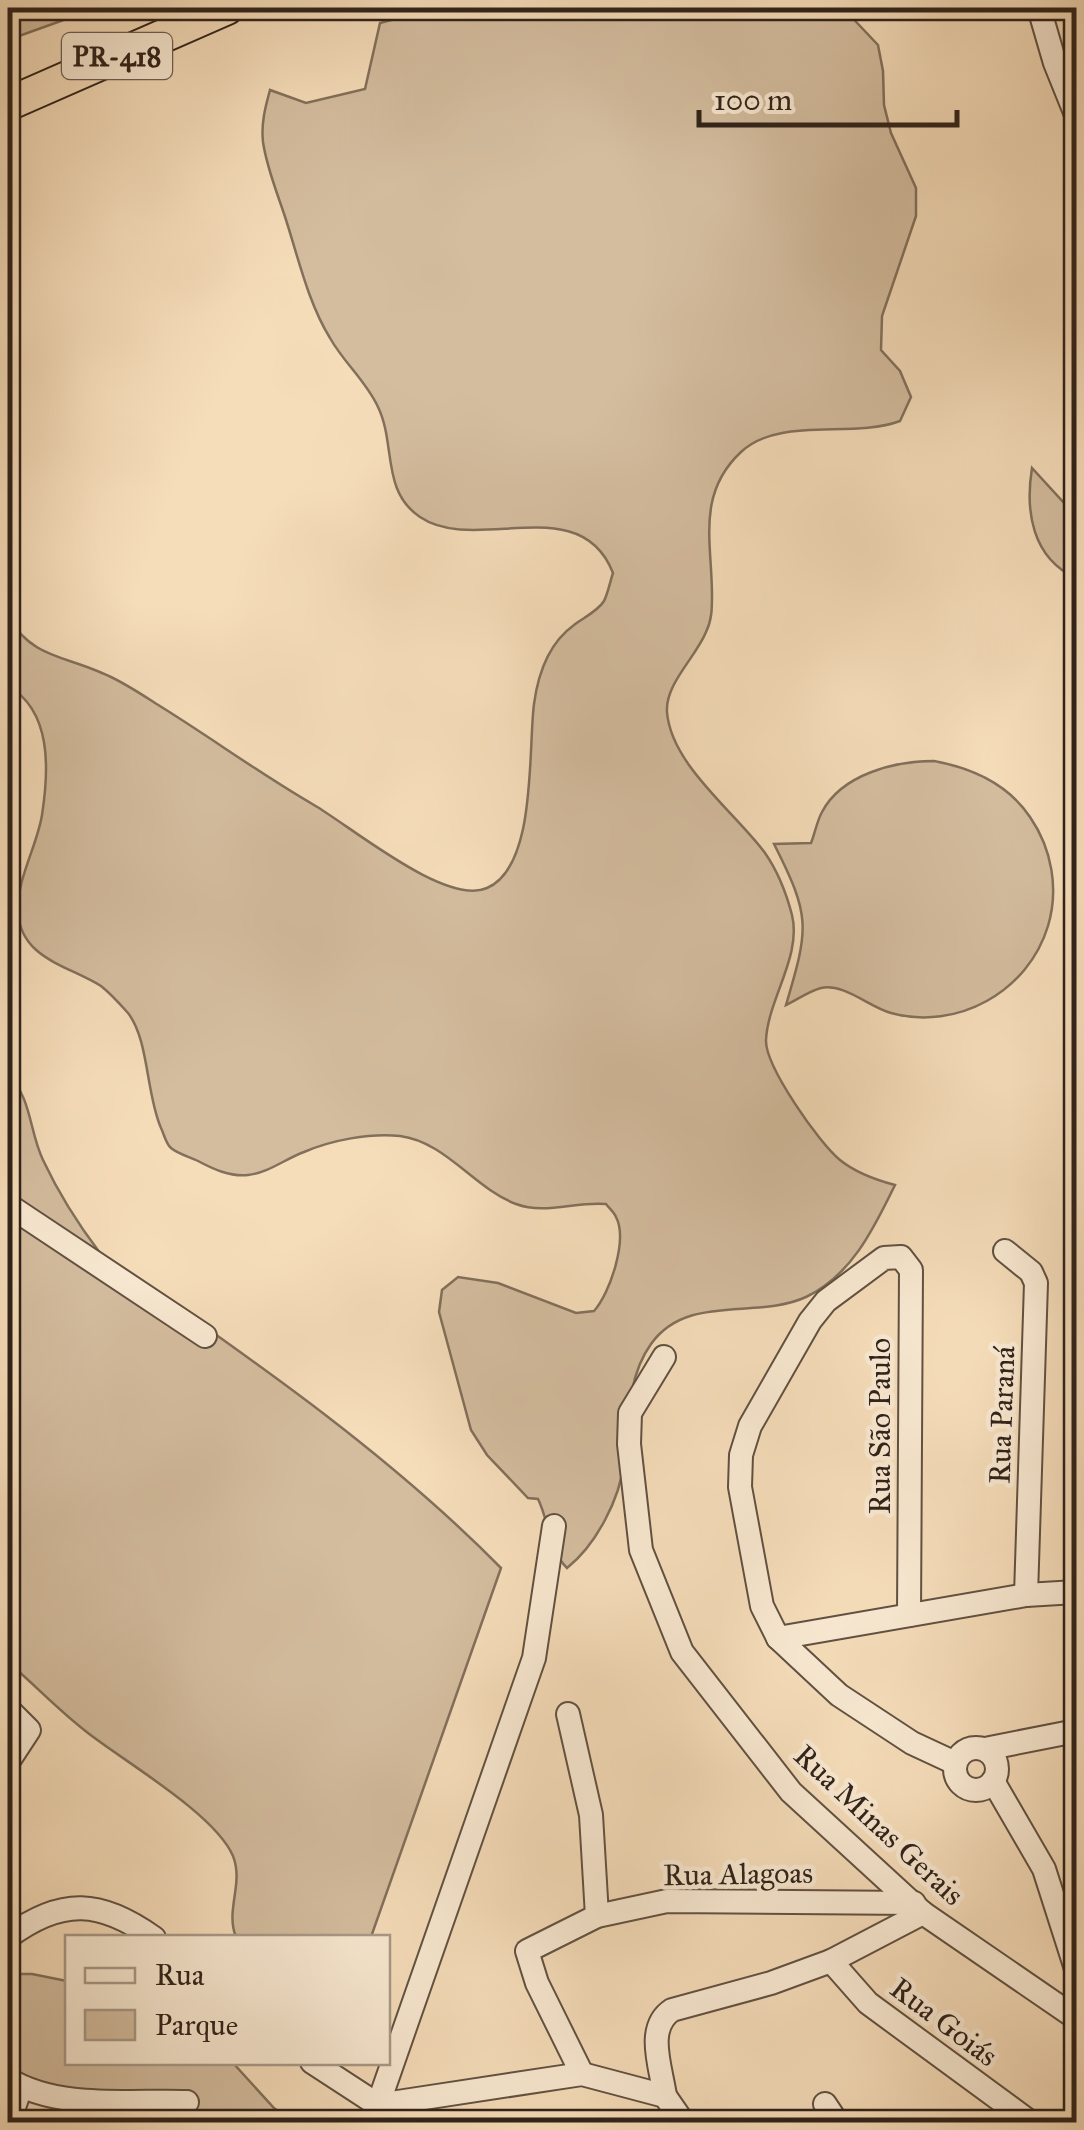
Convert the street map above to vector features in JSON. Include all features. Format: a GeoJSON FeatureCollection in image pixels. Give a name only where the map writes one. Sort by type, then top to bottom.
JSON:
{"type":"FeatureCollection","features":[{"type":"Feature","properties":{"kind":"highway","name":"PR-418"},"geometry":{"type":"LineString","coordinates":[[8,104],[228,8]]}},
{"type":"Feature","properties":{"kind":"street"},"geometry":{"type":"LineString","coordinates":[[1039,8],[1076,115]]}},
{"type":"Feature","properties":{"kind":"street"},"geometry":{"type":"LineString","coordinates":[[8,1205],[205,1336]]}},
{"type":"Feature","properties":{"kind":"street","name":"Rua Paraná"},"geometry":{"type":"LineString","coordinates":[[1005,1251],[1031,1272],[1036,1283],[1026,1595]]}},
{"type":"Feature","properties":{"kind":"street","name":"Rua São Paulo"},"geometry":{"type":"LineString","coordinates":[[778,1638],[762,1606],[740,1487],[741,1456],[750,1426],[810,1321],[826,1301],[884,1258],[901,1258],[910,1270],[909,1614]]}},
{"type":"Feature","properties":{"kind":"street","name":"Rua Minas Gerais"},"geometry":{"type":"LineString","coordinates":[[664,1357],[630,1414],[629,1444],[641,1550],[682,1652],[791,1792],[918,1908],[1076,2018]]}},
{"type":"Feature","properties":{"kind":"street"},"geometry":{"type":"LineString","coordinates":[[375,2114],[534,1658],[554,1526]]}},
{"type":"Feature","properties":{"kind":"street"},"geometry":{"type":"LineString","coordinates":[[778,1638],[1026,1595],[1076,1592]]}},
{"type":"Feature","properties":{"kind":"street"},"geometry":{"type":"LineString","coordinates":[[778,1638],[839,1695],[912,1743],[955,1763]]}},
{"type":"Feature","properties":{"kind":"street"},"geometry":{"type":"LineString","coordinates":[[8,1709],[29,1730],[8,1762]]}},
{"type":"Feature","properties":{"kind":"street"},"geometry":{"type":"LineString","coordinates":[[568,1714],[590,1815],[596,1916]]}},
{"type":"Feature","properties":{"kind":"street"},"geometry":{"type":"LineString","coordinates":[[984,1749],[995,1760],[993,1781],[981,1790],[966,1788],[956,1778],[955,1763],[963,1751],[1076,1731]]}},
{"type":"Feature","properties":{"kind":"street"},"geometry":{"type":"LineString","coordinates":[[993,1781],[1044,1869],[1076,1969]]}},
{"type":"Feature","properties":{"kind":"street","name":"Rua Alagoas"},"geometry":{"type":"LineString","coordinates":[[582,2074],[537,1983],[527,1951],[596,1916],[667,1900],[918,1908]]}},
{"type":"Feature","properties":{"kind":"street"},"geometry":{"type":"LineString","coordinates":[[8,1938],[21,1928],[73,1907],[108,1910],[149,1935]]}},
{"type":"Feature","properties":{"kind":"street"},"geometry":{"type":"LineString","coordinates":[[678,2121],[665,2096],[656,2032],[661,2017],[672,2010],[771,1984],[831,1961],[918,1908]]}},
{"type":"Feature","properties":{"kind":"street","name":"Rua Goiás"},"geometry":{"type":"LineString","coordinates":[[831,1961],[868,2003],[1030,2122]]}},
{"type":"Feature","properties":{"kind":"street"},"geometry":{"type":"LineString","coordinates":[[316,2065],[375,2114]]}},
{"type":"Feature","properties":{"kind":"street"},"geometry":{"type":"LineString","coordinates":[[375,2114],[582,2074],[665,2096]]}},
{"type":"Feature","properties":{"kind":"street"},"geometry":{"type":"LineString","coordinates":[[8,2122],[14,2083],[64,2098],[187,2102]]}},
{"type":"Feature","properties":{"kind":"green space"},"geometry":{"type":"Polygon","coordinates":[[[8,8],[97,8],[8,40],[8,8]]]}},
{"type":"Feature","properties":{"kind":"green space"},"geometry":{"type":"Polygon","coordinates":[[[436,8],[843,8],[878,45],[891,133],[916,188],[916,216],[882,316],[881,350],[900,371],[911,397],[900,421],[881,426],[775,434],[741,452],[727,468],[712,502],[709,623],[671,691],[667,712],[680,751],[765,853],[790,907],[792,946],[766,1040],[774,1067],[807,1121],[831,1151],[859,1172],[895,1185],[860,1249],[822,1288],[786,1304],[683,1318],[651,1344],[633,1386],[617,1491],[597,1534],[567,1568],[556,1553],[538,1499],[528,1498],[487,1455],[471,1430],[439,1312],[442,1290],[458,1277],[498,1283],[576,1313],[594,1311],[611,1279],[619,1252],[619,1227],[613,1212],[606,1204],[538,1208],[516,1204],[432,1147],[400,1136],[339,1141],[248,1175],[222,1172],[177,1152],[168,1144],[156,1114],[140,1038],[128,1013],[101,986],[36,950],[20,926],[18,910],[42,815],[46,761],[33,710],[8,686],[8,617],[38,648],[129,686],[425,876],[469,891],[487,888],[503,876],[515,857],[527,805],[538,682],[551,650],[565,632],[604,601],[613,573],[598,548],[577,534],[552,528],[443,527],[420,517],[408,506],[394,481],[378,407],[330,338],[310,297],[263,142],[270,90],[306,103],[365,89],[380,23],[436,8]]]}},
{"type":"Feature","properties":{"kind":"green space"},"geometry":{"type":"Polygon","coordinates":[[[1032,468],[1076,516],[1076,578],[1050,558],[1035,532],[1030,501],[1032,468]]]}},
{"type":"Feature","properties":{"kind":"green space"},"geometry":{"type":"Polygon","coordinates":[[[934,761],[975,773],[1000,787],[1021,805],[1038,829],[1048,856],[1053,898],[1048,926],[1038,949],[1007,987],[964,1011],[916,1017],[891,1013],[830,987],[817,989],[786,1005],[799,957],[802,923],[795,889],[774,844],[811,843],[831,799],[856,779],[887,767],[934,761]]]}},
{"type":"Feature","properties":{"kind":"green space"},"geometry":{"type":"Polygon","coordinates":[[[8,1075],[22,1094],[49,1172],[100,1253],[358,1441],[408,1481],[501,1568],[372,1935],[235,1935],[232,1917],[236,1866],[223,1840],[189,1806],[77,1725],[8,1662],[8,1075]]]}},
{"type":"Feature","properties":{"kind":"green space"},"geometry":{"type":"Polygon","coordinates":[[[8,1974],[32,1974],[65,1981],[65,2065],[235,2065],[291,2122],[84,2122],[62,2097],[8,2071],[8,1974]]]}}]}
